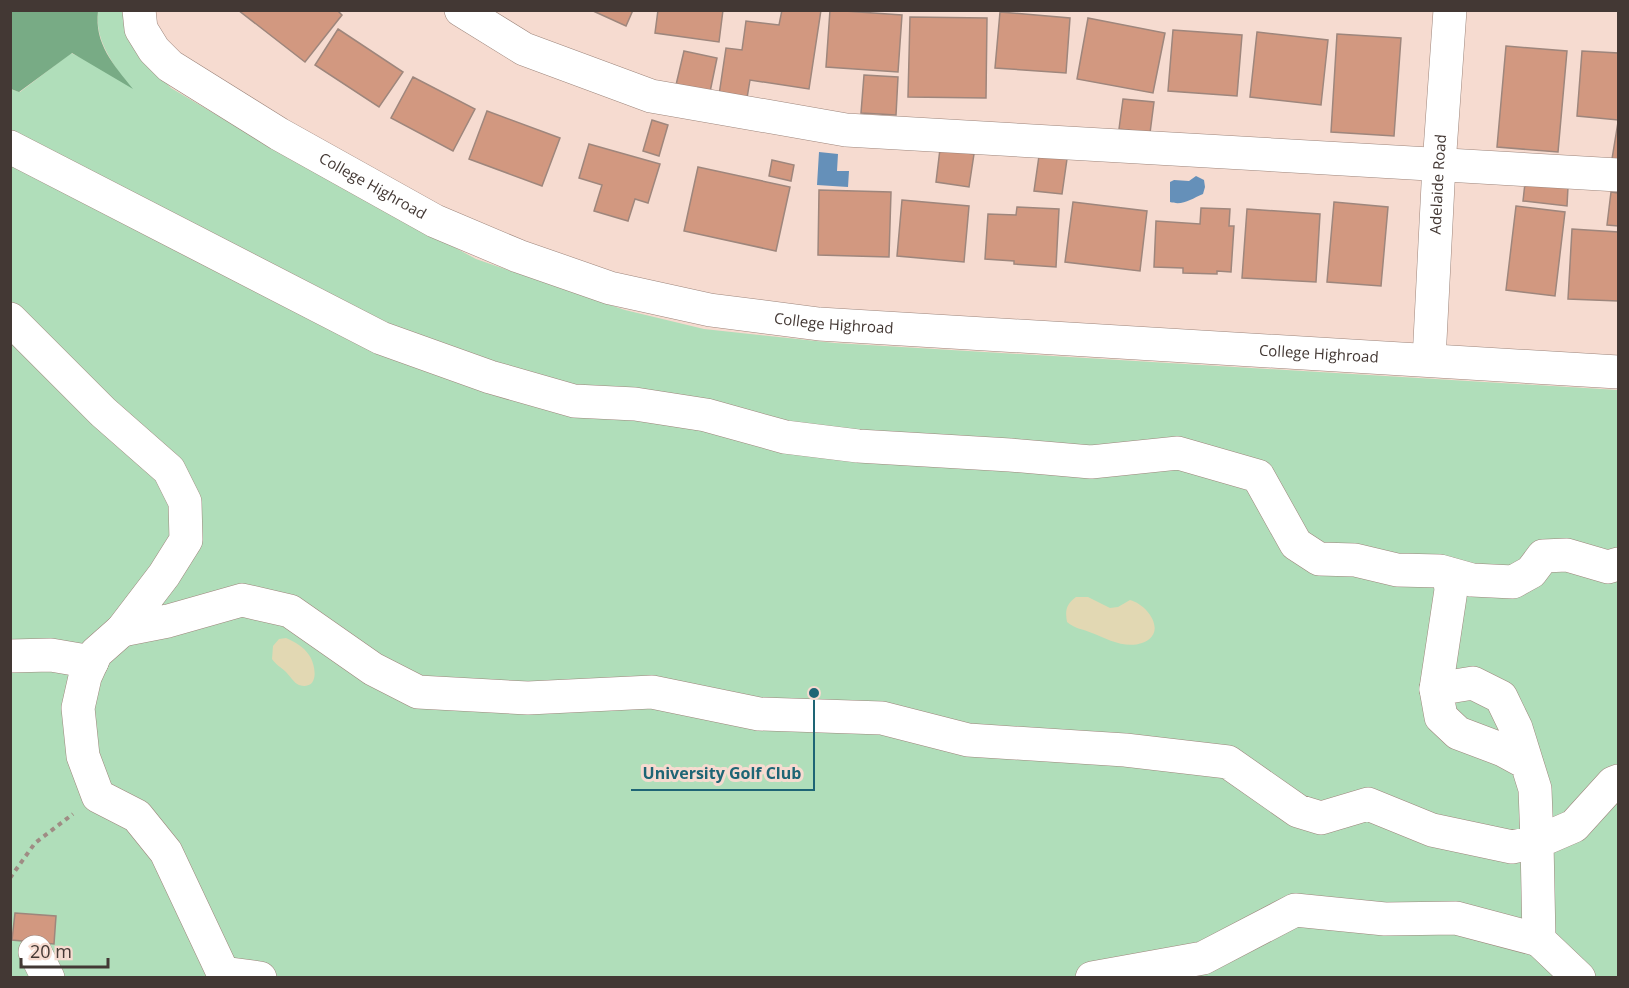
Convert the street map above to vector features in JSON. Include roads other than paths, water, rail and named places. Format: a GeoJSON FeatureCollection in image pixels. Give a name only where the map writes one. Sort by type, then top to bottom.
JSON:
{"type":"FeatureCollection","features":[{"type":"Feature","properties":{"kind":"street","name":"College Highroad"},"geometry":{"type":"LineString","coordinates":[[139,10],[141,29],[154,50],[170,66],[279,134],[435,221],[518,256],[610,288],[710,310],[819,324],[1618,372]]}},
{"type":"Feature","properties":{"kind":"street"},"geometry":{"type":"LineString","coordinates":[[460,10],[524,49],[651,96],[846,130],[1618,175]]}},
{"type":"Feature","properties":{"kind":"street","name":"Adelaide Road"},"geometry":{"type":"LineString","coordinates":[[1429,360],[1450,10]]}},
{"type":"Feature","properties":{"kind":"street"},"geometry":{"type":"LineString","coordinates":[[10,147],[381,338],[490,377],[573,401],[635,404],[706,415],[785,437],[858,446],[1091,462],[1178,453],[1258,476],[1296,544],[1319,559],[1355,560],[1397,570],[1440,571],[1472,580],[1513,582],[1531,572],[1543,556],[1567,555],[1608,567],[1618,564]]}},
{"type":"Feature","properties":{"kind":"street"},"geometry":{"type":"LineString","coordinates":[[10,319],[103,412],[169,470],[185,502],[186,540],[164,575],[122,630],[96,653],[85,677],[78,708],[84,756],[98,796],[136,816],[166,852],[213,975],[260,978]]}},
{"type":"Feature","properties":{"kind":"street"},"geometry":{"type":"LineString","coordinates":[[1449,574],[1451,590],[1436,689],[1441,717],[1458,733],[1503,750],[1525,762]]}},
{"type":"Feature","properties":{"kind":"street"},"geometry":{"type":"LineString","coordinates":[[122,630],[168,621],[242,600],[291,611],[373,669],[418,692],[528,698],[652,692],[759,714],[882,718],[968,740],[1125,750],[1228,762],[1298,810],[1321,818],[1368,804],[1432,830],[1512,847],[1537,842],[1574,826],[1613,783],[1618,781]]}},
{"type":"Feature","properties":{"kind":"street"},"geometry":{"type":"LineString","coordinates":[[10,656],[51,655],[92,662]]}},
{"type":"Feature","properties":{"kind":"street"},"geometry":{"type":"LineString","coordinates":[[1436,689],[1473,683],[1501,697],[1516,728],[1535,789],[1539,940]]}},
{"type":"Feature","properties":{"kind":"street"},"geometry":{"type":"LineString","coordinates":[[1092,978],[1203,958],[1295,910],[1385,920],[1456,918],[1539,940],[1579,978]]}},
{"type":"Feature","properties":{"kind":"water"},"geometry":{"type":"Polygon","coordinates":[[[819,152],[838,154],[837,171],[849,171],[848,187],[817,185],[819,152]]]}},
{"type":"Feature","properties":{"kind":"water"},"geometry":{"type":"Polygon","coordinates":[[[1196,176],[1204,180],[1203,194],[1183,203],[1170,202],[1170,182],[1189,181],[1196,176]]]}},
{"type":"Feature","properties":{"kind":"place","name":"University Golf Club"},"geometry":{"type":"Point","coordinates":[814,693]}}]}
